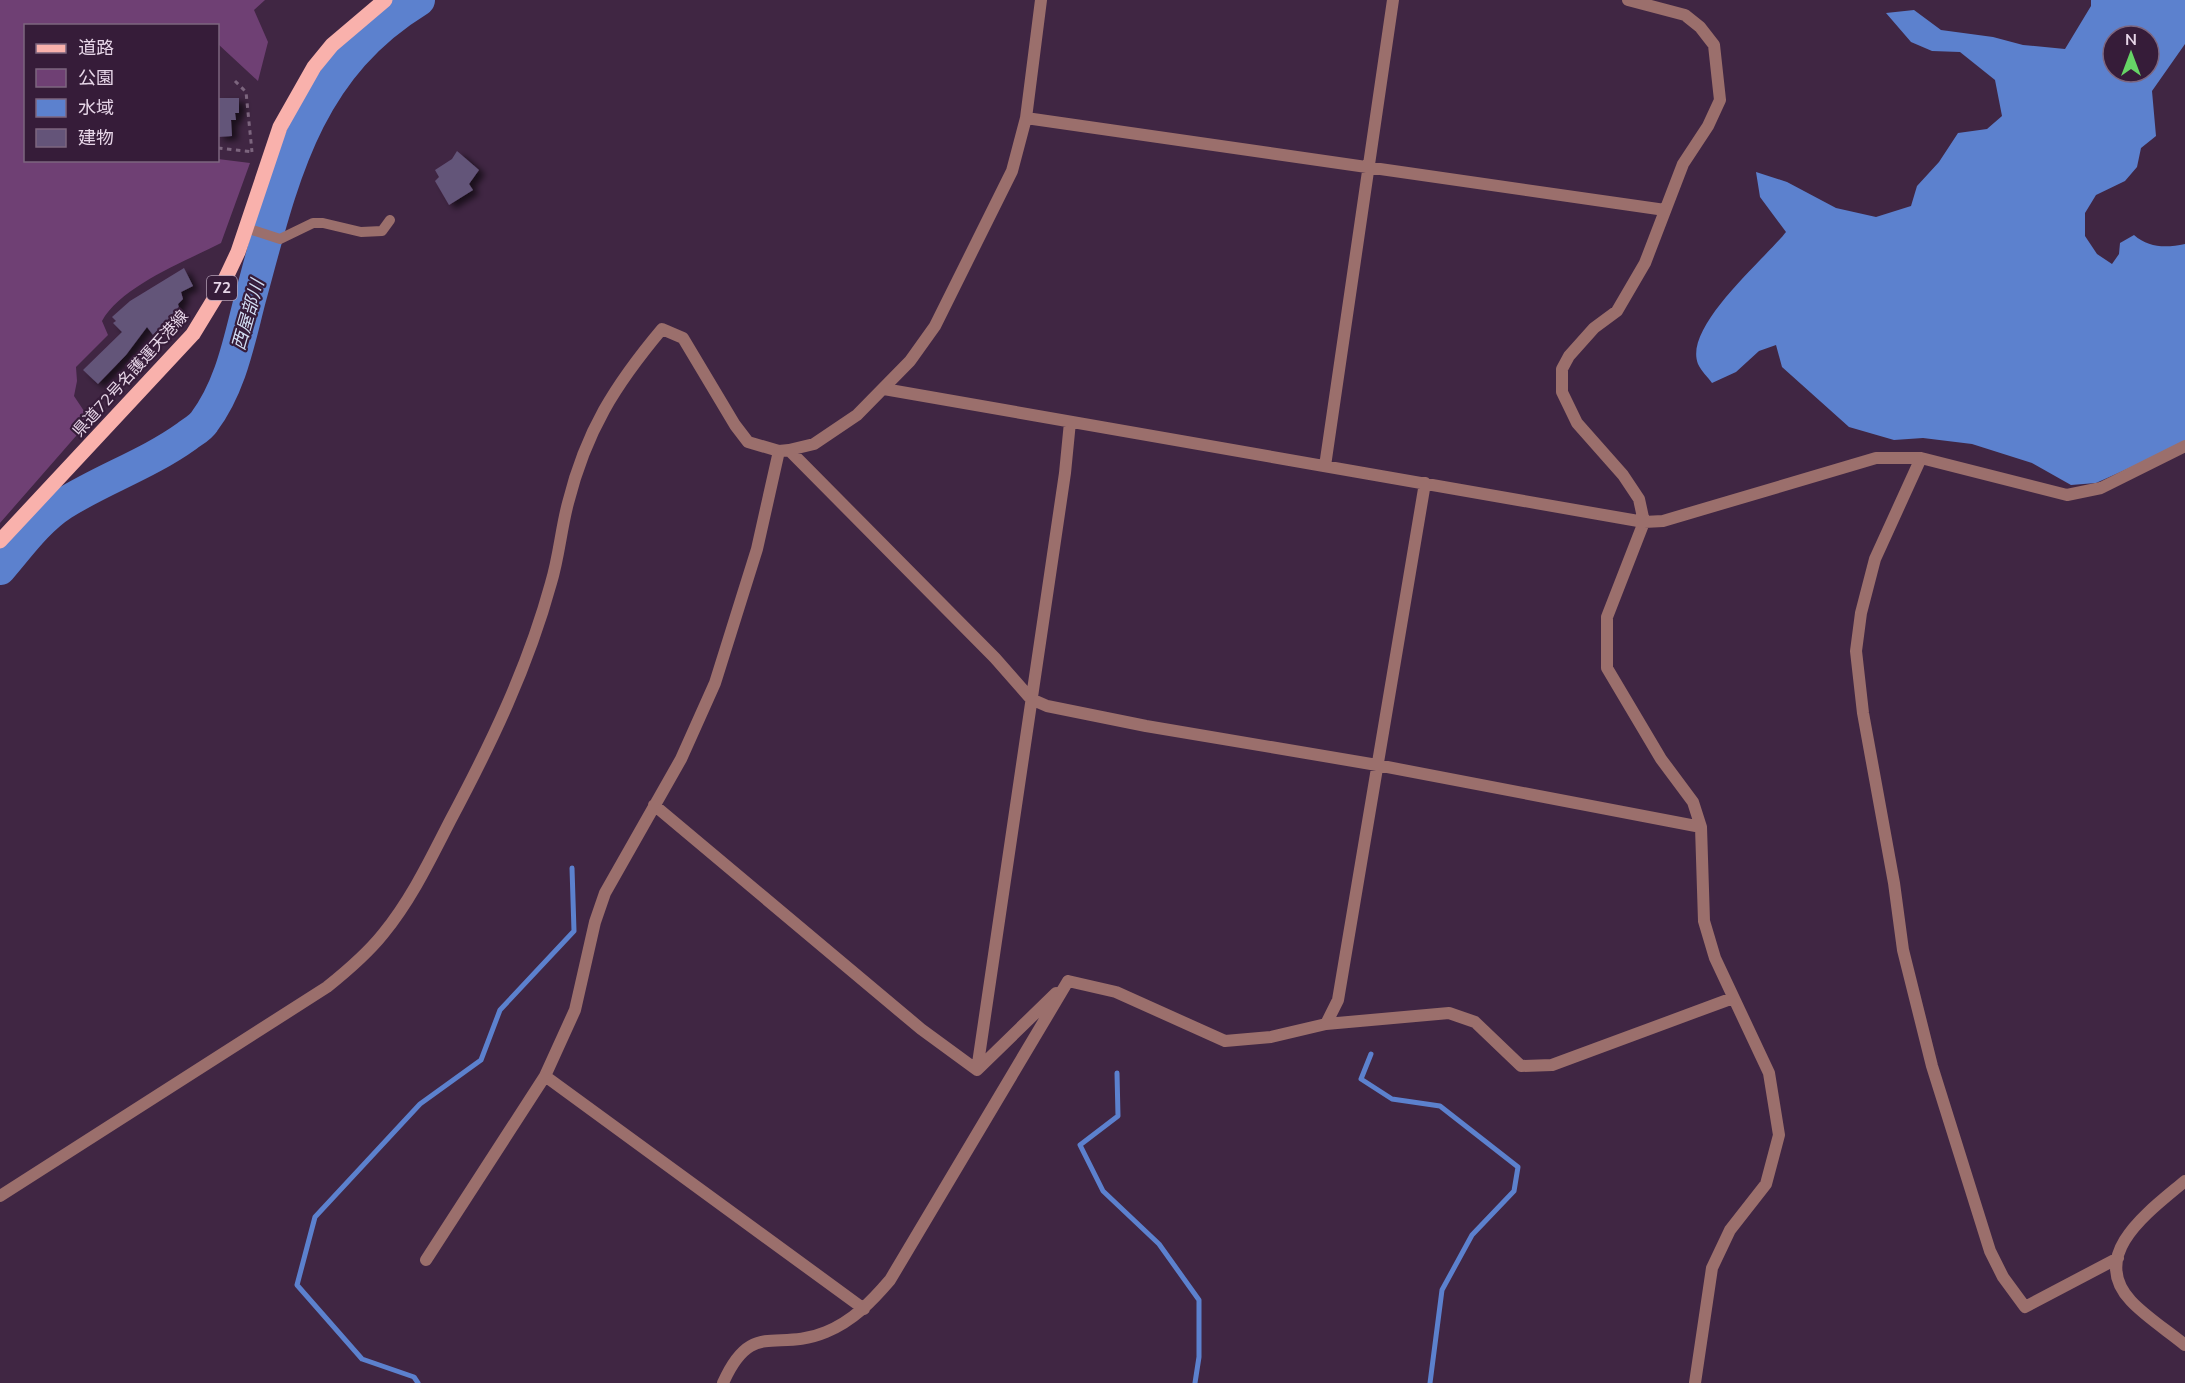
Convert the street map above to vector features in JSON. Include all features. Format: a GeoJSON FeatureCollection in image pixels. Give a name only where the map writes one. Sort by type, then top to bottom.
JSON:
{"type":"FeatureCollection","features":[{"type":"Feature","properties":{"kind":"main road","name":"県道72号名護運天港線"},"geometry":{"type":"LineString","coordinates":[[0,541],[193,334],[222,288],[250,230],[269,157],[280,127],[314,67],[332,45],[384,0]]}},
{"type":"Feature","properties":{"kind":"street"},"geometry":{"type":"LineString","coordinates":[[0,1196],[327,987],[359,960],[383,934],[418,883],[487,751],[520,678],[552,582],[568,503],[585,448],[605,405],[662,329],[683,338],[735,425],[748,442],[784,451],[814,444],[857,415],[910,361],[935,326],[1012,171],[1026,118],[1041,0]]}},
{"type":"Feature","properties":{"kind":"street"},"geometry":{"type":"LineString","coordinates":[[1324,466],[1393,0]]}},
{"type":"Feature","properties":{"kind":"street"},"geometry":{"type":"LineString","coordinates":[[1628,0],[1685,15],[1700,27],[1714,45],[1718,60],[1720,100],[1708,126],[1683,164],[1645,263],[1617,311],[1594,328],[1569,356],[1563,369],[1563,392],[1577,423],[1639,499],[1644,522],[1607,617],[1607,668],[1661,759],[1693,802],[1701,826],[1704,921],[1715,958],[1732,998],[1769,1073],[1779,1136],[1766,1184],[1730,1230],[1712,1268],[1695,1383]]}},
{"type":"Feature","properties":{"kind":"street"},"geometry":{"type":"LineString","coordinates":[[1026,118],[1665,210]]}},
{"type":"Feature","properties":{"kind":"street"},"geometry":{"type":"LineString","coordinates":[[884,389],[1644,522],[1663,521],[1876,458],[1921,458],[2067,495],[2101,488],[2185,446]]}},
{"type":"Feature","properties":{"kind":"street"},"geometry":{"type":"LineString","coordinates":[[977,1070],[1065,473],[1070,422]]}},
{"type":"Feature","properties":{"kind":"street"},"geometry":{"type":"LineString","coordinates":[[784,451],[994,658],[1031,699],[1047,706],[1146,726],[1377,765],[1701,826]]}},
{"type":"Feature","properties":{"kind":"street"},"geometry":{"type":"LineString","coordinates":[[426,1260],[545,1076],[575,1010],[595,922],[605,893],[681,759],[715,683],[757,549],[784,451]]}},
{"type":"Feature","properties":{"kind":"street"},"geometry":{"type":"LineString","coordinates":[[1921,458],[1875,559],[1862,613],[1857,651],[1863,713],[1894,883],[1903,950],[1932,1066],[1990,1251],[2003,1278],[2025,1307],[2118,1258]]}},
{"type":"Feature","properties":{"kind":"street"},"geometry":{"type":"LineString","coordinates":[[1326,1024],[1338,1000],[1425,483]]}},
{"type":"Feature","properties":{"kind":"street"},"geometry":{"type":"LineString","coordinates":[[654,805],[912,1021],[977,1070]]}},
{"type":"Feature","properties":{"kind":"street"},"geometry":{"type":"LineString","coordinates":[[977,1070],[1068,981]]}},
{"type":"Feature","properties":{"kind":"street"},"geometry":{"type":"LineString","coordinates":[[1068,981],[1116,992],[1177,1022],[1225,1041],[1271,1037],[1326,1024],[1449,1013],[1475,1022],[1521,1066],[1552,1065],[1732,998]]}},
{"type":"Feature","properties":{"kind":"street"},"geometry":{"type":"LineString","coordinates":[[723,1383],[740,1352],[755,1342],[826,1332],[864,1309],[890,1280],[1068,981]]}},
{"type":"Feature","properties":{"kind":"street"},"geometry":{"type":"LineString","coordinates":[[545,1076],[864,1309]]}},
{"type":"Feature","properties":{"kind":"street"},"geometry":{"type":"LineString","coordinates":[[2185,1182],[2147,1213],[2121,1243],[2117,1280],[2131,1301],[2185,1345]]}},
{"type":"Feature","properties":{"kind":"lane"},"geometry":{"type":"LineString","coordinates":[[250,230],[280,239],[313,223],[323,223],[361,232],[382,231],[390,220]]}},
{"type":"Feature","properties":{"kind":"path"},"geometry":{"type":"LineString","coordinates":[[235,81],[246,92],[252,152]]}},
{"type":"Feature","properties":{"kind":"path"},"geometry":{"type":"LineString","coordinates":[[219,148],[252,152],[269,157]]}},
{"type":"Feature","properties":{"kind":"green space"},"geometry":{"type":"Polygon","coordinates":[[[0,0],[265,0],[254,10],[268,42],[258,81],[219,45],[219,24],[24,24],[24,162],[219,162],[219,159],[250,163],[221,243],[173,266],[139,286],[111,308],[102,321],[108,335],[76,367],[77,381],[74,396],[90,420],[0,523],[0,0]]]}},
{"type":"Feature","properties":{"kind":"water"},"geometry":{"type":"Polygon","coordinates":[[[2091,0],[2185,0],[2185,44],[2161,78],[2161,24],[2101,24],[2101,84],[2157,84],[2152,91],[2156,136],[2141,148],[2137,167],[2125,181],[2096,195],[2085,213],[2085,236],[2097,254],[2112,264],[2119,254],[2120,243],[2134,235],[2152,245],[2185,244],[2185,443],[2096,483],[2071,485],[2032,463],[1972,444],[1923,438],[1894,440],[1849,427],[1782,367],[1776,345],[1759,351],[1736,372],[1712,383],[1698,364],[1697,349],[1702,332],[1713,313],[1728,295],[1786,232],[1760,197],[1756,172],[1787,182],[1836,208],[1876,217],[1911,206],[1917,186],[1939,162],[1958,133],[1987,129],[2002,116],[1995,80],[1960,52],[1932,51],[1911,42],[1886,13],[1914,10],[1941,30],[1993,37],[2023,45],[2065,49],[2091,6],[2091,0]]]}},
{"type":"Feature","properties":{"kind":"building"},"geometry":{"type":"Polygon","coordinates":[[[219,98],[239,98],[239,113],[235,113],[236,120],[231,120],[232,136],[219,137],[219,98]]]}},
{"type":"Feature","properties":{"kind":"building"},"geometry":{"type":"Polygon","coordinates":[[[457,151],[479,170],[469,184],[473,190],[449,205],[435,181],[439,177],[435,170],[452,159],[457,151]]]}},
{"type":"Feature","properties":{"kind":"building"},"geometry":{"type":"Polygon","coordinates":[[[184,268],[193,286],[181,292],[183,299],[178,304],[179,308],[153,335],[147,327],[126,355],[98,384],[83,370],[122,332],[113,323],[116,321],[112,317],[130,301],[184,268]]]}},
{"type":"Feature","properties":{"kind":"waterway","name":"西屋部川"},"geometry":{"type":"LineString","coordinates":[[0,569],[29,534],[54,510],[172,446],[204,422],[228,378],[274,211],[304,130],[324,93],[349,59],[380,28],[419,0]]}},
{"type":"Feature","properties":{"kind":"waterway"},"geometry":{"type":"LineString","coordinates":[[418,1383],[414,1377],[362,1359],[297,1285],[315,1217],[420,1104],[481,1060],[500,1010],[574,931],[572,868]]}},
{"type":"Feature","properties":{"kind":"waterway"},"geometry":{"type":"LineString","coordinates":[[1371,1054],[1361,1079],[1392,1099],[1440,1106],[1518,1167],[1514,1191],[1472,1235],[1442,1290],[1430,1383]]}},
{"type":"Feature","properties":{"kind":"waterway"},"geometry":{"type":"LineString","coordinates":[[1117,1073],[1118,1116],[1080,1145],[1103,1191],[1159,1244],[1199,1300],[1199,1357],[1195,1383]]}}]}
